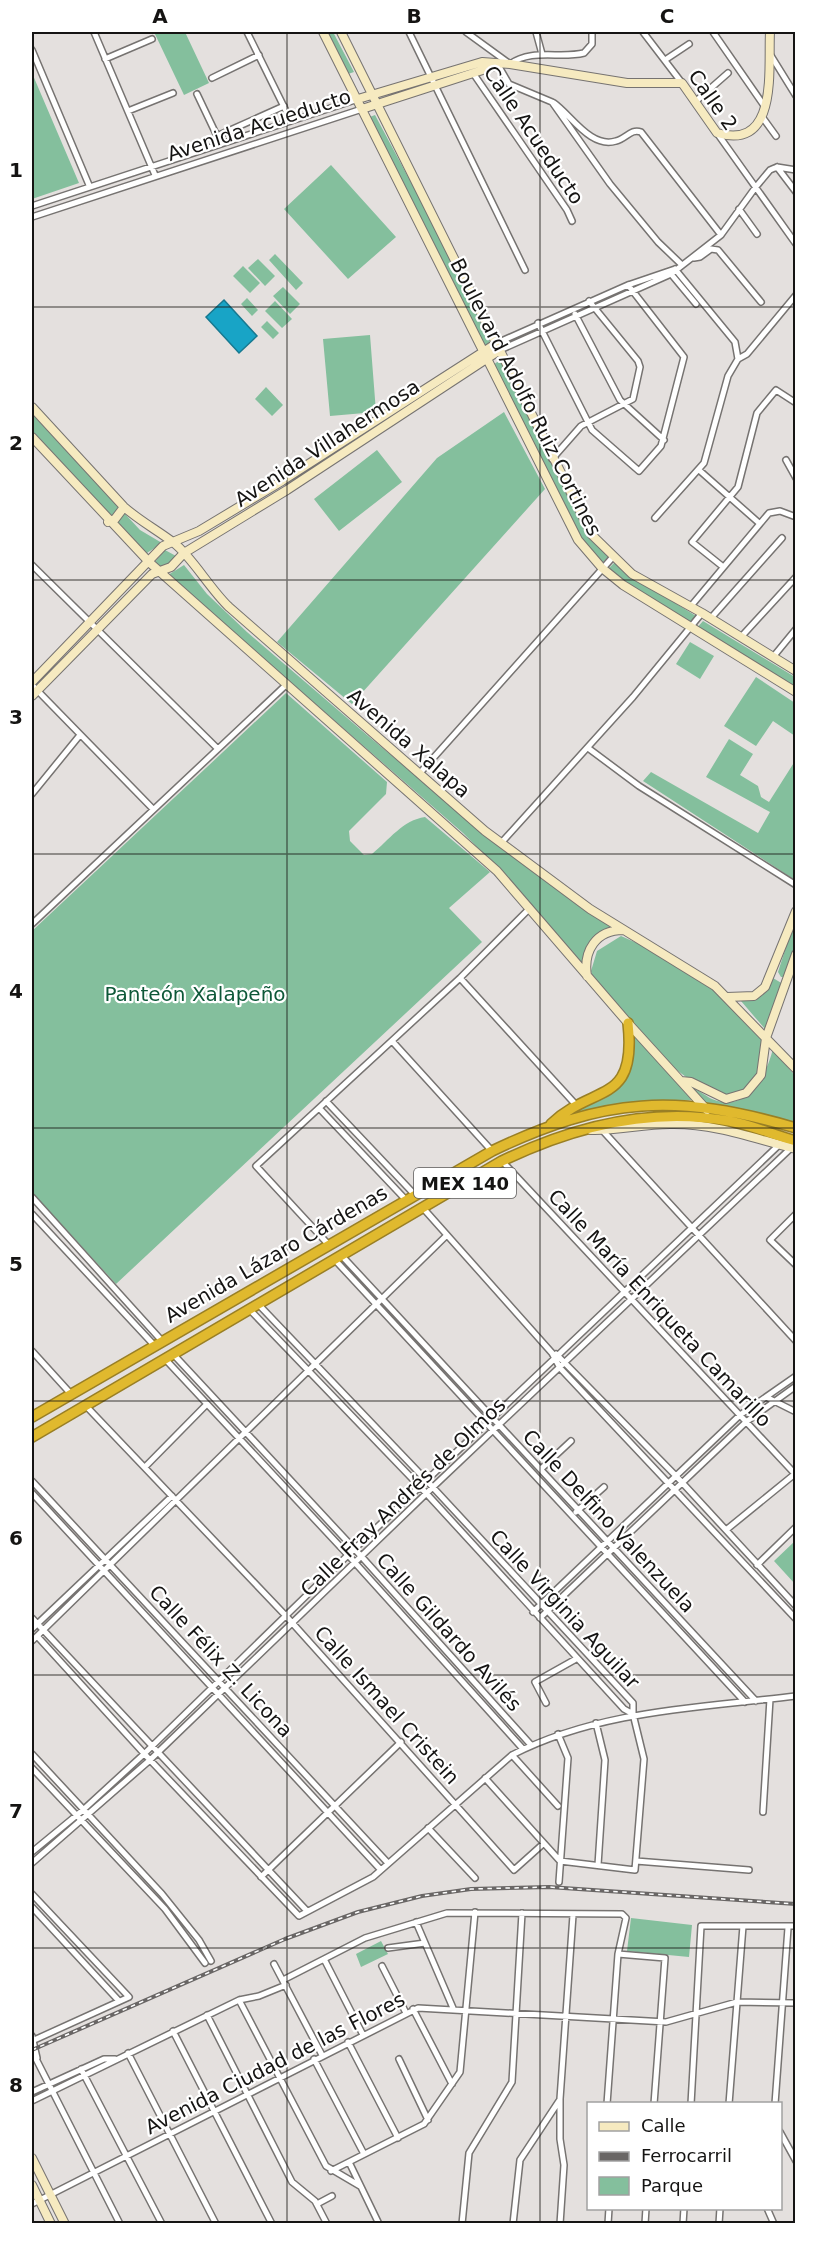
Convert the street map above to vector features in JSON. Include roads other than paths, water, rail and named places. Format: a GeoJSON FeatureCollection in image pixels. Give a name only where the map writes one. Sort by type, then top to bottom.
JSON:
{"type":"FeatureCollection","features":[{"type":"Feature","properties":{"kind":"highway"},"geometry":{"type":"LineString","coordinates":[[547,1127],[610,1089],[624,1072],[630,1053],[628,1023]]}},
{"type":"Feature","properties":{"kind":"highway","name":"Avenida Lázaro Cárdenas"},"geometry":{"type":"LineString","coordinates":[[32,1432],[36,1421],[55,1403],[492,1151],[547,1127],[574,1118],[637,1106],[704,1106],[742,1113],[795,1128]]}},
{"type":"Feature","properties":{"kind":"highway","name":"Avenida Lázaro Cárdenas"},"geometry":{"type":"LineString","coordinates":[[32,1437],[502,1161],[553,1138],[578,1130],[658,1117],[716,1119],[746,1125],[791,1143]]}},
{"type":"Feature","properties":{"kind":"highway","name":"Avenida Lázaro Cárdenas"},"geometry":{"type":"LineString","coordinates":[[36,1421],[64,1419]]}},
{"type":"Feature","properties":{"kind":"main road","name":"Boulevard Adolfo Ruiz Cortines"},"geometry":{"type":"LineString","coordinates":[[323,32],[570,527],[602,568],[638,596],[795,692]]}},
{"type":"Feature","properties":{"kind":"main road","name":"Boulevard Adolfo Ruiz Cortines"},"geometry":{"type":"LineString","coordinates":[[341,32],[552,459],[592,535],[612,558],[653,587],[691,606],[795,671]]}},
{"type":"Feature","properties":{"kind":"main road"},"geometry":{"type":"LineString","coordinates":[[717,133],[728,136],[746,134],[759,126],[765,107],[770,32]]}},
{"type":"Feature","properties":{"kind":"main road","name":"Avenida Acueducto"},"geometry":{"type":"LineString","coordinates":[[357,99],[482,62],[498,65],[510,64],[627,83],[682,83]]}},
{"type":"Feature","properties":{"kind":"main road","name":"Avenida Acueducto"},"geometry":{"type":"LineString","coordinates":[[363,109],[498,65]]}},
{"type":"Feature","properties":{"kind":"main road","name":"Calle 2"},"geometry":{"type":"LineString","coordinates":[[682,83],[717,133]]}},
{"type":"Feature","properties":{"kind":"main road","name":"Avenida Villahermosa"},"geometry":{"type":"LineString","coordinates":[[33,688],[90,624],[150,563],[156,552],[229,513],[483,351],[498,346]]}},
{"type":"Feature","properties":{"kind":"main road","name":"Avenida Villahermosa"},"geometry":{"type":"LineString","coordinates":[[33,688],[98,631],[152,574],[171,567],[184,553],[384,428],[487,359],[498,346]]}},
{"type":"Feature","properties":{"kind":"main road","name":"Avenida Xalapa"},"geometry":{"type":"LineString","coordinates":[[32,407],[124,507],[147,526],[174,543],[184,553],[210,589],[229,608],[419,774],[576,899],[699,974],[727,997],[795,1069]]}},
{"type":"Feature","properties":{"kind":"main road"},"geometry":{"type":"LineString","coordinates":[[379,419],[384,428]]}},
{"type":"Feature","properties":{"kind":"main road","name":"Avenida Xalapa"},"geometry":{"type":"LineString","coordinates":[[32,437],[108,522],[150,563],[486,860],[531,908],[628,1023],[724,1129]]}},
{"type":"Feature","properties":{"kind":"main road"},"geometry":{"type":"LineString","coordinates":[[108,522],[115,519],[124,507]]}},
{"type":"Feature","properties":{"kind":"main road"},"geometry":{"type":"LineString","coordinates":[[217,622],[219,613],[229,608]]}},
{"type":"Feature","properties":{"kind":"main road"},"geometry":{"type":"LineString","coordinates":[[727,997],[754,996],[765,987],[795,911]]}},
{"type":"Feature","properties":{"kind":"main road"},"geometry":{"type":"LineString","coordinates":[[587,976],[586,960],[595,940],[609,932],[625,930]]}},
{"type":"Feature","properties":{"kind":"main road"},"geometry":{"type":"LineString","coordinates":[[681,1081],[691,1082],[718,1097],[736,1098],[746,1093],[761,1075],[766,1038],[795,954]]}},
{"type":"Feature","properties":{"kind":"main road"},"geometry":{"type":"LineString","coordinates":[[772,972],[777,979],[786,979]]}},
{"type":"Feature","properties":{"kind":"main road"},"geometry":{"type":"LineString","coordinates":[[578,1130],[603,1131],[665,1124],[724,1129],[791,1143]]}},
{"type":"Feature","properties":{"kind":"main road"},"geometry":{"type":"LineString","coordinates":[[32,2158],[65,2223]]}},
{"type":"Feature","properties":{"kind":"main road"},"geometry":{"type":"LineString","coordinates":[[32,2185],[51,2223]]}},
{"type":"Feature","properties":{"kind":"street"},"geometry":{"type":"LineString","coordinates":[[94,32],[155,175]]}},
{"type":"Feature","properties":{"kind":"street"},"geometry":{"type":"LineString","coordinates":[[247,32],[291,121]]}},
{"type":"Feature","properties":{"kind":"street"},"geometry":{"type":"LineString","coordinates":[[409,32],[525,270]]}},
{"type":"Feature","properties":{"kind":"street"},"geometry":{"type":"LineString","coordinates":[[466,32],[510,64],[518,58],[542,54],[584,53],[592,44],[592,32]]}},
{"type":"Feature","properties":{"kind":"street"},"geometry":{"type":"LineString","coordinates":[[536,32],[542,54]]}},
{"type":"Feature","properties":{"kind":"street","name":"Calle 2"},"geometry":{"type":"LineString","coordinates":[[643,32],[682,83]]}},
{"type":"Feature","properties":{"kind":"street"},"geometry":{"type":"LineString","coordinates":[[713,32],[765,107]]}},
{"type":"Feature","properties":{"kind":"street"},"geometry":{"type":"LineString","coordinates":[[105,59],[152,39]]}},
{"type":"Feature","properties":{"kind":"street"},"geometry":{"type":"LineString","coordinates":[[664,60],[688,44]]}},
{"type":"Feature","properties":{"kind":"street"},"geometry":{"type":"LineString","coordinates":[[32,50],[89,185]]}},
{"type":"Feature","properties":{"kind":"street"},"geometry":{"type":"LineString","coordinates":[[769,52],[795,96]]}},
{"type":"Feature","properties":{"kind":"street"},"geometry":{"type":"LineString","coordinates":[[212,78],[259,56]]}},
{"type":"Feature","properties":{"kind":"street"},"geometry":{"type":"LineString","coordinates":[[498,65],[509,84],[552,102],[581,129],[601,140],[616,141],[633,131],[641,132],[721,235]]}},
{"type":"Feature","properties":{"kind":"street","name":"Calle Acueducto"},"geometry":{"type":"LineString","coordinates":[[469,66],[567,210],[572,221]]}},
{"type":"Feature","properties":{"kind":"street"},"geometry":{"type":"LineString","coordinates":[[695,102],[728,72]]}},
{"type":"Feature","properties":{"kind":"street"},"geometry":{"type":"LineString","coordinates":[[128,111],[173,93]]}},
{"type":"Feature","properties":{"kind":"street"},"geometry":{"type":"LineString","coordinates":[[197,94],[217,136],[284,106]]}},
{"type":"Feature","properties":{"kind":"street","name":"Avenida Acueducto"},"geometry":{"type":"LineString","coordinates":[[32,206],[89,185],[357,99]]}},
{"type":"Feature","properties":{"kind":"street"},"geometry":{"type":"LineString","coordinates":[[552,102],[610,184],[657,242],[682,265]]}},
{"type":"Feature","properties":{"kind":"street","name":"Avenida Acueducto"},"geometry":{"type":"LineString","coordinates":[[32,217],[80,199],[363,109]]}},
{"type":"Feature","properties":{"kind":"street"},"geometry":{"type":"LineString","coordinates":[[763,118],[776,136]]}},
{"type":"Feature","properties":{"kind":"street","name":"Calle 2"},"geometry":{"type":"LineString","coordinates":[[717,133],[795,244]]}},
{"type":"Feature","properties":{"kind":"street"},"geometry":{"type":"LineString","coordinates":[[777,167],[795,170]]}},
{"type":"Feature","properties":{"kind":"street"},"geometry":{"type":"LineString","coordinates":[[777,167],[795,192]]}},
{"type":"Feature","properties":{"kind":"street","name":"Avenida Villahermosa"},"geometry":{"type":"LineString","coordinates":[[498,346],[539,326],[632,290],[673,271],[721,235],[755,188],[770,170],[777,167]]}},
{"type":"Feature","properties":{"kind":"street"},"geometry":{"type":"LineString","coordinates":[[77,189],[80,199]]}},
{"type":"Feature","properties":{"kind":"street"},"geometry":{"type":"LineString","coordinates":[[739,209],[757,234]]}},
{"type":"Feature","properties":{"kind":"street"},"geometry":{"type":"LineString","coordinates":[[692,258],[700,257],[711,249],[718,250],[761,302]]}},
{"type":"Feature","properties":{"kind":"street"},"geometry":{"type":"LineString","coordinates":[[673,271],[696,304]]}},
{"type":"Feature","properties":{"kind":"street"},"geometry":{"type":"LineString","coordinates":[[673,271],[735,342],[738,359]]}},
{"type":"Feature","properties":{"kind":"street","name":"Avenida Villahermosa"},"geometry":{"type":"LineString","coordinates":[[539,326],[575,314],[628,285],[673,271]]}},
{"type":"Feature","properties":{"kind":"street"},"geometry":{"type":"LineString","coordinates":[[539,326],[592,430],[639,471],[664,440],[684,357],[628,285]]}},
{"type":"Feature","properties":{"kind":"street"},"geometry":{"type":"LineString","coordinates":[[655,518],[699,470],[707,456],[728,376],[738,359],[747,354],[795,295]]}},
{"type":"Feature","properties":{"kind":"street"},"geometry":{"type":"LineString","coordinates":[[552,459],[581,426],[625,406],[633,399],[640,367],[638,361],[591,304]]}},
{"type":"Feature","properties":{"kind":"street"},"geometry":{"type":"LineString","coordinates":[[575,314],[625,406],[664,440]]}},
{"type":"Feature","properties":{"kind":"street"},"geometry":{"type":"LineString","coordinates":[[722,566],[692,542],[730,497],[741,479],[757,413],[776,390],[795,403]]}},
{"type":"Feature","properties":{"kind":"street"},"geometry":{"type":"LineString","coordinates":[[786,460],[795,478]]}},
{"type":"Feature","properties":{"kind":"street"},"geometry":{"type":"LineString","coordinates":[[699,470],[759,523]]}},
{"type":"Feature","properties":{"kind":"street"},"geometry":{"type":"LineString","coordinates":[[691,606],[759,523],[774,511],[795,517]]}},
{"type":"Feature","properties":{"kind":"street"},"geometry":{"type":"LineString","coordinates":[[711,618],[782,538]]}},
{"type":"Feature","properties":{"kind":"street"},"geometry":{"type":"LineString","coordinates":[[419,774],[612,558]]}},
{"type":"Feature","properties":{"kind":"street"},"geometry":{"type":"LineString","coordinates":[[32,565],[218,749]]}},
{"type":"Feature","properties":{"kind":"street"},"geometry":{"type":"LineString","coordinates":[[741,637],[795,577]]}},
{"type":"Feature","properties":{"kind":"street"},"geometry":{"type":"LineString","coordinates":[[502,842],[588,748],[702,613]]}},
{"type":"Feature","properties":{"kind":"street"},"geometry":{"type":"LineString","coordinates":[[772,657],[795,628]]}},
{"type":"Feature","properties":{"kind":"street"},"geometry":{"type":"LineString","coordinates":[[32,924],[287,684]]}},
{"type":"Feature","properties":{"kind":"street"},"geometry":{"type":"LineString","coordinates":[[33,688],[153,809]]}},
{"type":"Feature","properties":{"kind":"street"},"geometry":{"type":"LineString","coordinates":[[32,794],[80,735]]}},
{"type":"Feature","properties":{"kind":"street"},"geometry":{"type":"LineString","coordinates":[[588,748],[639,786],[795,885]]}},
{"type":"Feature","properties":{"kind":"street"},"geometry":{"type":"LineString","coordinates":[[328,1244],[256,1166],[460,978],[531,908]]}},
{"type":"Feature","properties":{"kind":"street"},"geometry":{"type":"LineString","coordinates":[[460,978],[577,1107]]}},
{"type":"Feature","properties":{"kind":"street"},"geometry":{"type":"LineString","coordinates":[[392,1041],[492,1151]]}},
{"type":"Feature","properties":{"kind":"street"},"geometry":{"type":"LineString","coordinates":[[326,1101],[410,1197]]}},
{"type":"Feature","properties":{"kind":"street"},"geometry":{"type":"LineString","coordinates":[[319,1108],[410,1197]]}},
{"type":"Feature","properties":{"kind":"street"},"geometry":{"type":"LineString","coordinates":[[603,1131],[795,1341]]}},
{"type":"Feature","properties":{"kind":"street","name":"Calle Fray Andrés de Olmos"},"geometry":{"type":"LineString","coordinates":[[32,1852],[83,1810],[144,1754],[354,1549],[560,1356],[691,1229],[791,1143]]}},
{"type":"Feature","properties":{"kind":"street","name":"Calle Fray Andrés de Olmos"},"geometry":{"type":"LineString","coordinates":[[32,1863],[89,1816],[157,1754],[791,1143]]}},
{"type":"Feature","properties":{"kind":"street","name":"Calle María Enriqueta Camarillo"},"geometry":{"type":"LineString","coordinates":[[502,1161],[795,1474]]}},
{"type":"Feature","properties":{"kind":"street"},"geometry":{"type":"LineString","coordinates":[[32,1197],[158,1343]]}},
{"type":"Feature","properties":{"kind":"street"},"geometry":{"type":"LineString","coordinates":[[423,1208],[552,1353],[554,1361],[560,1368],[671,1483],[795,1619]]}},
{"type":"Feature","properties":{"kind":"street"},"geometry":{"type":"LineString","coordinates":[[32,1214],[158,1343]]}},
{"type":"Feature","properties":{"kind":"street"},"geometry":{"type":"LineString","coordinates":[[795,1214],[770,1240],[795,1265]]}},
{"type":"Feature","properties":{"kind":"street"},"geometry":{"type":"LineString","coordinates":[[41,1224],[49,1217]]}},
{"type":"Feature","properties":{"kind":"street"},"geometry":{"type":"LineString","coordinates":[[32,1629],[98,1565],[181,1492],[447,1235]]}},
{"type":"Feature","properties":{"kind":"street","name":"Calle Delfino Valenzuela"},"geometry":{"type":"LineString","coordinates":[[338,1258],[381,1298],[756,1701]]}},
{"type":"Feature","properties":{"kind":"street","name":"Calle Delfino Valenzuela"},"geometry":{"type":"LineString","coordinates":[[338,1258],[375,1304],[745,1702]]}},
{"type":"Feature","properties":{"kind":"street","name":"Calle Virginia Aguilar"},"geometry":{"type":"LineString","coordinates":[[254,1308],[314,1363],[427,1480],[633,1703],[633,1714],[624,1709],[576,1659],[426,1493],[307,1370],[254,1308]]}},
{"type":"Feature","properties":{"kind":"street"},"geometry":{"type":"LineString","coordinates":[[32,1351],[71,1394]]}},
{"type":"Feature","properties":{"kind":"street"},"geometry":{"type":"LineString","coordinates":[[552,1353],[560,1356],[677,1477],[795,1606]]}},
{"type":"Feature","properties":{"kind":"street","name":"Calle Gildardo Avilés"},"geometry":{"type":"LineString","coordinates":[[170,1358],[207,1404],[355,1562],[523,1749]]}},
{"type":"Feature","properties":{"kind":"street","name":"Calle Gildardo Avilés"},"geometry":{"type":"LineString","coordinates":[[170,1358],[245,1430],[531,1745]]}},
{"type":"Feature","properties":{"kind":"street"},"geometry":{"type":"LineString","coordinates":[[533,1612],[740,1415],[768,1398],[795,1376]]}},
{"type":"Feature","properties":{"kind":"street"},"geometry":{"type":"LineString","coordinates":[[540,1618],[746,1422],[777,1402],[795,1386]]}},
{"type":"Feature","properties":{"kind":"street"},"geometry":{"type":"LineString","coordinates":[[768,1398],[795,1412]]}},
{"type":"Feature","properties":{"kind":"street"},"geometry":{"type":"LineString","coordinates":[[145,1467],[207,1404]]}},
{"type":"Feature","properties":{"kind":"street","name":"Calle Ismael Cristein"},"geometry":{"type":"LineString","coordinates":[[86,1406],[293,1623],[514,1870],[543,1844]]}},
{"type":"Feature","properties":{"kind":"street"},"geometry":{"type":"LineString","coordinates":[[541,1469],[571,1441]]}},
{"type":"Feature","properties":{"kind":"street"},"geometry":{"type":"LineString","coordinates":[[726,1530],[795,1474]]}},
{"type":"Feature","properties":{"kind":"street","name":"Calle Félix Z. Licona"},"geometry":{"type":"LineString","coordinates":[[32,1480],[387,1862]]}},
{"type":"Feature","properties":{"kind":"street"},"geometry":{"type":"LineString","coordinates":[[573,1515],[604,1486]]}},
{"type":"Feature","properties":{"kind":"street","name":"Calle Félix Z. Licona"},"geometry":{"type":"LineString","coordinates":[[32,1492],[380,1869]]}},
{"type":"Feature","properties":{"kind":"street"},"geometry":{"type":"LineString","coordinates":[[32,1641],[173,1499]]}},
{"type":"Feature","properties":{"kind":"street"},"geometry":{"type":"LineString","coordinates":[[48,1511],[54,1505]]}},
{"type":"Feature","properties":{"kind":"street"},"geometry":{"type":"LineString","coordinates":[[319,1523],[325,1518]]}},
{"type":"Feature","properties":{"kind":"street"},"geometry":{"type":"LineString","coordinates":[[751,1570],[795,1527]]}},
{"type":"Feature","properties":{"kind":"street"},"geometry":{"type":"LineString","coordinates":[[144,1614],[151,1608]]}},
{"type":"Feature","properties":{"kind":"street"},"geometry":{"type":"LineString","coordinates":[[32,1618],[157,1754],[307,1911]]}},
{"type":"Feature","properties":{"kind":"street"},"geometry":{"type":"LineString","coordinates":[[683,1634],[689,1629]]}},
{"type":"Feature","properties":{"kind":"street"},"geometry":{"type":"LineString","coordinates":[[37,1636],[144,1754],[299,1917],[364,1882],[512,1755],[531,1745],[558,1734],[633,1714],[795,1696]]}},
{"type":"Feature","properties":{"kind":"street"},"geometry":{"type":"LineString","coordinates":[[546,1702],[535,1683],[576,1659]]}},
{"type":"Feature","properties":{"kind":"street"},"geometry":{"type":"LineString","coordinates":[[763,1812],[770,1699]]}},
{"type":"Feature","properties":{"kind":"street"},"geometry":{"type":"LineString","coordinates":[[485,1778],[560,1861],[636,1870],[644,1760],[633,1714]]}},
{"type":"Feature","properties":{"kind":"street"},"geometry":{"type":"LineString","coordinates":[[596,1723],[606,1760],[598,1865]]}},
{"type":"Feature","properties":{"kind":"street"},"geometry":{"type":"LineString","coordinates":[[558,1734],[568,1758],[559,1882]]}},
{"type":"Feature","properties":{"kind":"street"},"geometry":{"type":"LineString","coordinates":[[261,1877],[401,1742]]}},
{"type":"Feature","properties":{"kind":"street"},"geometry":{"type":"LineString","coordinates":[[32,1754],[178,1913],[208,1962],[172,1917],[32,1768]]}},
{"type":"Feature","properties":{"kind":"street"},"geometry":{"type":"LineString","coordinates":[[512,1755],[558,1806]]}},
{"type":"Feature","properties":{"kind":"street"},"geometry":{"type":"LineString","coordinates":[[428,1828],[475,1878]]}},
{"type":"Feature","properties":{"kind":"street"},"geometry":{"type":"LineString","coordinates":[[636,1861],[749,1870]]}},
{"type":"Feature","properties":{"kind":"street"},"geometry":{"type":"LineString","coordinates":[[32,1894],[129,1997],[32,2039],[37,2060]]}},
{"type":"Feature","properties":{"kind":"street"},"geometry":{"type":"LineString","coordinates":[[32,1907],[119,2001]]}},
{"type":"Feature","properties":{"kind":"street"},"geometry":{"type":"LineString","coordinates":[[331,2171],[398,2138],[428,2120],[463,2065],[475,1912]]}},
{"type":"Feature","properties":{"kind":"street"},"geometry":{"type":"LineString","coordinates":[[32,2101],[207,2014],[239,2000],[260,1996],[365,1938],[447,1914],[475,1912],[625,1915],[618,1954],[607,2102]]}},
{"type":"Feature","properties":{"kind":"street"},"geometry":{"type":"LineString","coordinates":[[172,1917],[178,1913]]}},
{"type":"Feature","properties":{"kind":"street"},"geometry":{"type":"LineString","coordinates":[[462,2223],[469,2153],[511,2086],[522,1913]]}},
{"type":"Feature","properties":{"kind":"street"},"geometry":{"type":"LineString","coordinates":[[560,2223],[564,2165],[560,2139],[560,2099],[573,1915]]}},
{"type":"Feature","properties":{"kind":"street"},"geometry":{"type":"LineString","coordinates":[[416,1922],[453,2008]]}},
{"type":"Feature","properties":{"kind":"street"},"geometry":{"type":"LineString","coordinates":[[691,2102],[701,1926],[761,1924],[788,1928],[795,1926]]}},
{"type":"Feature","properties":{"kind":"street"},"geometry":{"type":"LineString","coordinates":[[729,2102],[743,1926]]}},
{"type":"Feature","properties":{"kind":"street"},"geometry":{"type":"LineString","coordinates":[[775,2102],[788,1928]]}},
{"type":"Feature","properties":{"kind":"street"},"geometry":{"type":"LineString","coordinates":[[388,1948],[425,1943]]}},
{"type":"Feature","properties":{"kind":"street"},"geometry":{"type":"LineString","coordinates":[[618,1954],[665,1958],[654,2102]]}},
{"type":"Feature","properties":{"kind":"street"},"geometry":{"type":"LineString","coordinates":[[324,1959],[363,2035]]}},
{"type":"Feature","properties":{"kind":"street"},"geometry":{"type":"LineString","coordinates":[[274,1964],[322,2055]]}},
{"type":"Feature","properties":{"kind":"street"},"geometry":{"type":"LineString","coordinates":[[382,1966],[406,2013]]}},
{"type":"Feature","properties":{"kind":"street"},"geometry":{"type":"LineString","coordinates":[[239,2000],[331,2171],[360,2186]]}},
{"type":"Feature","properties":{"kind":"street","name":"Avenida Ciudad de las Flores"},"geometry":{"type":"LineString","coordinates":[[32,2204],[413,2009],[453,2008],[613,2021],[660,2022],[736,2002],[795,2003]]}},
{"type":"Feature","properties":{"kind":"street"},"geometry":{"type":"LineString","coordinates":[[413,2009],[452,2084]]}},
{"type":"Feature","properties":{"kind":"street"},"geometry":{"type":"LineString","coordinates":[[207,2014],[292,2182],[317,2204],[327,2223]]}},
{"type":"Feature","properties":{"kind":"street"},"geometry":{"type":"LineString","coordinates":[[173,2031],[272,2223]]}},
{"type":"Feature","properties":{"kind":"street"},"geometry":{"type":"LineString","coordinates":[[348,2042],[398,2138]]}},
{"type":"Feature","properties":{"kind":"street"},"geometry":{"type":"LineString","coordinates":[[32,2051],[120,2223]]}},
{"type":"Feature","properties":{"kind":"street"},"geometry":{"type":"LineString","coordinates":[[128,2053],[216,2223]]}},
{"type":"Feature","properties":{"kind":"street"},"geometry":{"type":"LineString","coordinates":[[399,2058],[428,2120]]}},
{"type":"Feature","properties":{"kind":"street"},"geometry":{"type":"LineString","coordinates":[[32,2092],[104,2059],[116,2059]]}},
{"type":"Feature","properties":{"kind":"street"},"geometry":{"type":"LineString","coordinates":[[314,2059],[364,2154]]}},
{"type":"Feature","properties":{"kind":"street"},"geometry":{"type":"LineString","coordinates":[[81,2069],[162,2223]]}},
{"type":"Feature","properties":{"kind":"street"},"geometry":{"type":"LineString","coordinates":[[513,2223],[520,2160],[543,2129],[560,2099]]}},
{"type":"Feature","properties":{"kind":"street"},"geometry":{"type":"LineString","coordinates":[[782,2136],[795,2161]]}},
{"type":"Feature","properties":{"kind":"street"},"geometry":{"type":"LineString","coordinates":[[349,2162],[379,2223]]}},
{"type":"Feature","properties":{"kind":"street"},"geometry":{"type":"LineString","coordinates":[[317,2204],[332,2196]]}},
{"type":"Feature","properties":{"kind":"water"},"geometry":{"type":"Polygon","coordinates":[[[224,300],[257,336],[239,353],[206,317],[224,300]]]}},
{"type":"Feature","properties":{"kind":"railway"},"geometry":{"type":"LineString","coordinates":[[32,2050],[285,1939],[358,1912],[422,1896],[471,1889],[549,1887],[796,1904]]}},
{"type":"Feature","properties":{"kind":"park label","name":"Panteón Xalapeño"},"geometry":{"type":"Point","coordinates":[195,994]}}]}
